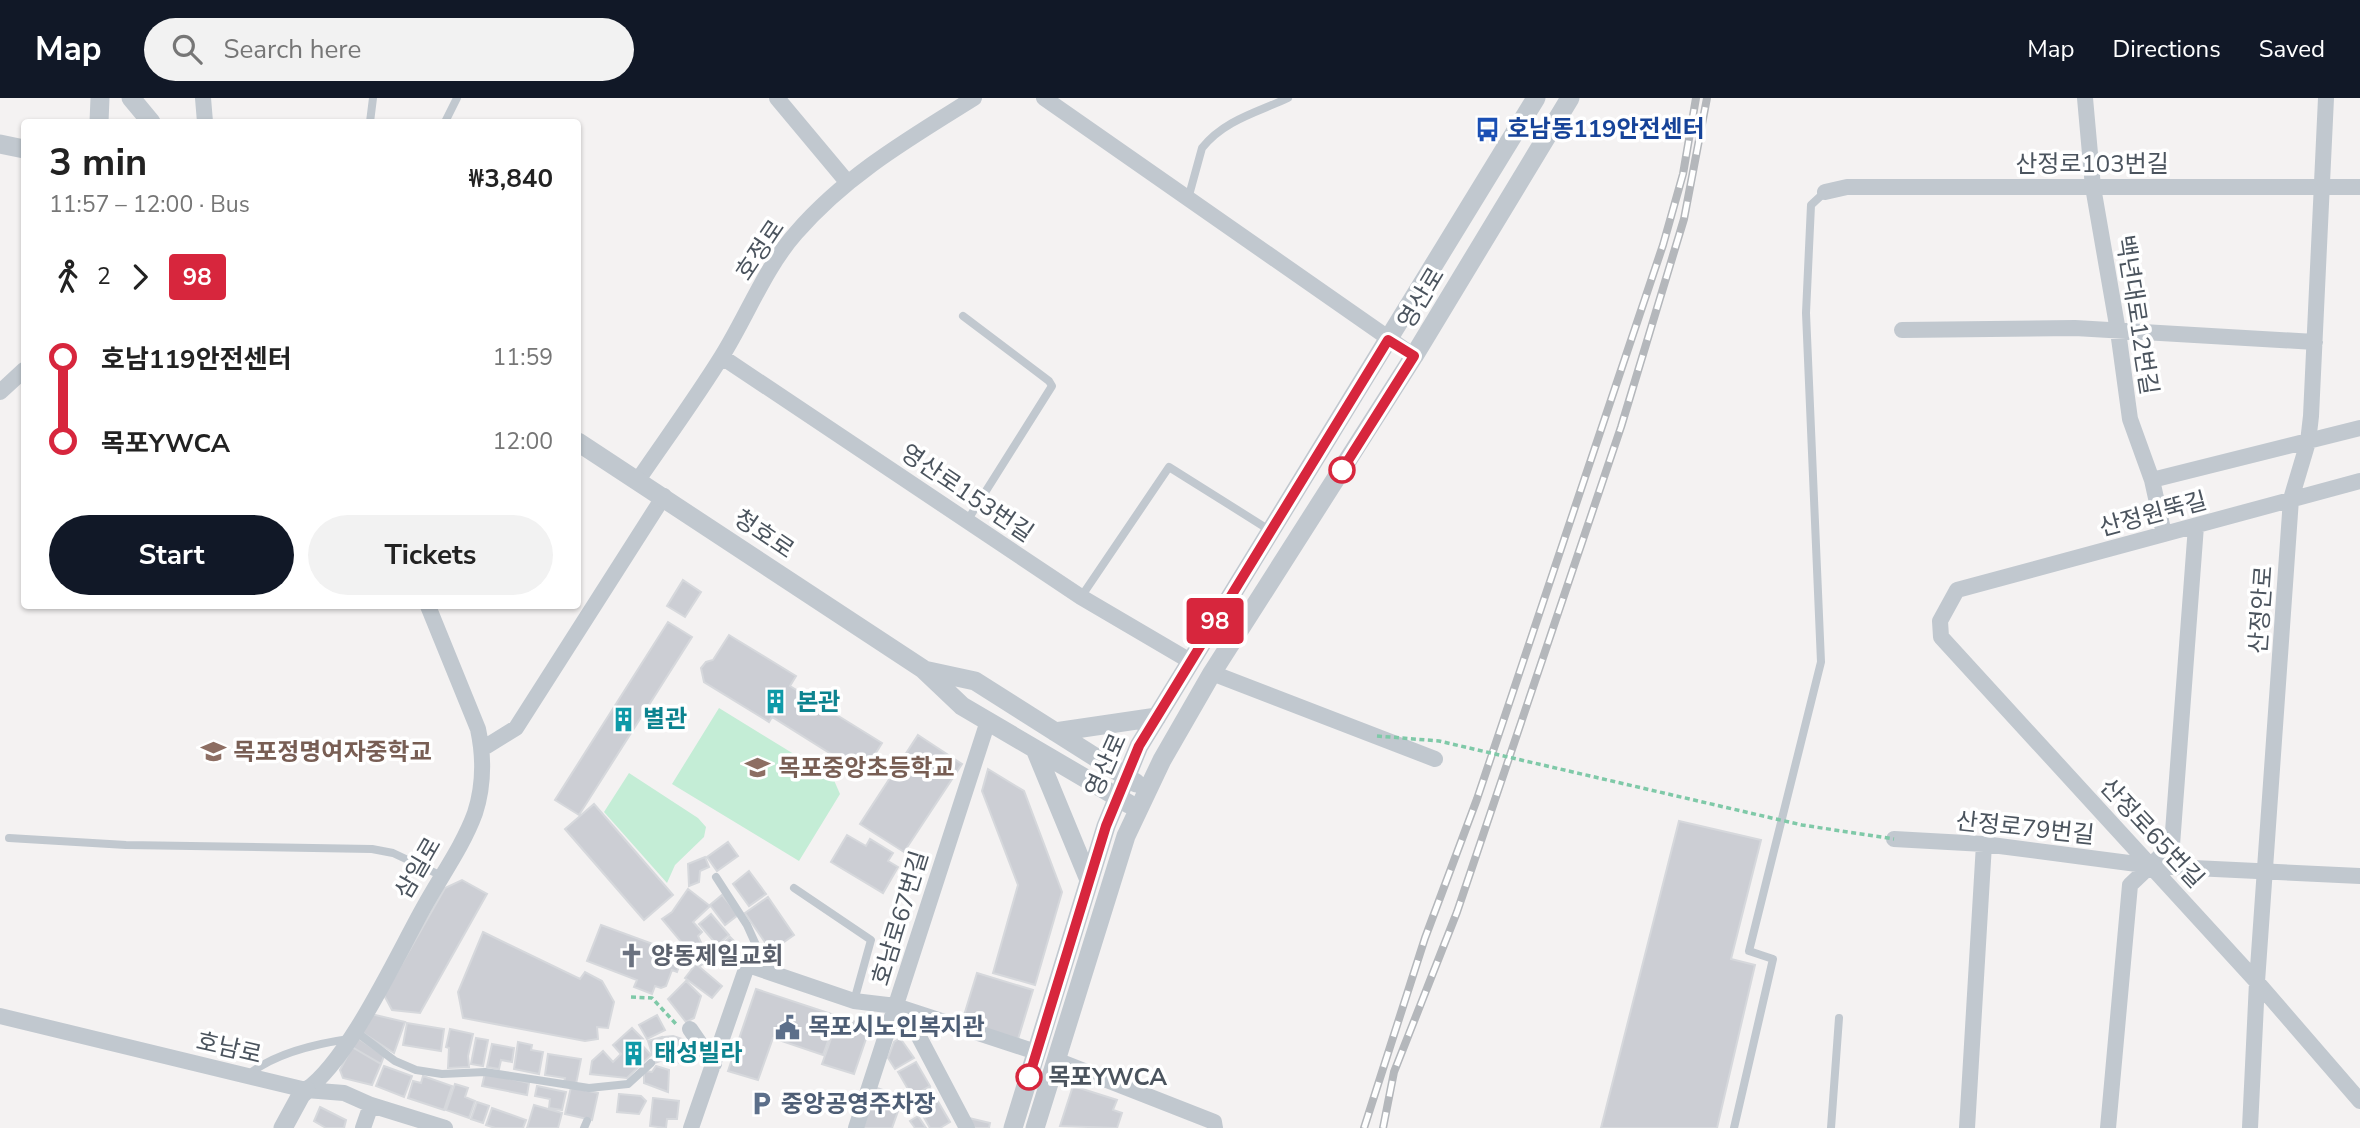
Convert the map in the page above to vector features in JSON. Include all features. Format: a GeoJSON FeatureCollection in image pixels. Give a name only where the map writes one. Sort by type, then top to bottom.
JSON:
{"type":"FeatureCollection","features":[{"type":"Feature","properties":{"kind":"street"},"geometry":{"type":"LineString","coordinates":[[99,119],[100,98]]}},
{"type":"Feature","properties":{"kind":"street"},"geometry":{"type":"LineString","coordinates":[[131,98],[148,119]]}},
{"type":"Feature","properties":{"kind":"street"},"geometry":{"type":"LineString","coordinates":[[203,98],[205,119]]}},
{"type":"Feature","properties":{"kind":"street"},"geometry":{"type":"LineString","coordinates":[[777,98],[848,183]]}},
{"type":"Feature","properties":{"kind":"street","name":"호정로"},"geometry":{"type":"LineString","coordinates":[[638,480],[722,357],[794,234],[875,160],[974,98]]}},
{"type":"Feature","properties":{"kind":"street"},"geometry":{"type":"LineString","coordinates":[[1044,98],[1414,356]]}},
{"type":"Feature","properties":{"kind":"street","name":"영산로"},"geometry":{"type":"LineString","coordinates":[[1013,1128],[1106,826],[1139,746],[1536,98]]}},
{"type":"Feature","properties":{"kind":"street","name":"영산로"},"geometry":{"type":"LineString","coordinates":[[1035,1128],[1126,836],[1148,790],[1212,673],[1414,356],[1570,98]]}},
{"type":"Feature","properties":{"kind":"street","name":"백년대로12번길"},"geometry":{"type":"LineString","coordinates":[[2085,98],[2093,187],[2119,331],[2130,419],[2152,480],[2164,534]]}},
{"type":"Feature","properties":{"kind":"street","name":"산정안로"},"geometry":{"type":"LineString","coordinates":[[2250,1128],[2257,982],[2291,499],[2308,442],[2326,98]]}},
{"type":"Feature","properties":{"kind":"street"},"geometry":{"type":"LineString","coordinates":[[0,144],[21,148]]}},
{"type":"Feature","properties":{"kind":"street","name":"산정로103번길"},"geometry":{"type":"LineString","coordinates":[[1825,192],[1847,187],[2360,187]]}},
{"type":"Feature","properties":{"kind":"street"},"geometry":{"type":"LineString","coordinates":[[1902,330],[2075,328],[2315,342]]}},
{"type":"Feature","properties":{"kind":"street","name":"영산로153번길"},"geometry":{"type":"LineString","coordinates":[[722,357],[1081,597],[1190,661]]}},
{"type":"Feature","properties":{"kind":"street"},"geometry":{"type":"LineString","coordinates":[[0,393],[21,373]]}},
{"type":"Feature","properties":{"kind":"street"},"geometry":{"type":"LineString","coordinates":[[2152,480],[2360,428]]}},
{"type":"Feature","properties":{"kind":"street","name":"청호로"},"geometry":{"type":"LineString","coordinates":[[581,444],[664,496],[923,669],[962,706],[1139,809]]}},
{"type":"Feature","properties":{"kind":"street","name":"산정원뚝길"},"geometry":{"type":"LineString","coordinates":[[1957,590],[2360,481]]}},
{"type":"Feature","properties":{"kind":"street"},"geometry":{"type":"LineString","coordinates":[[482,749],[516,728],[664,496]]}},
{"type":"Feature","properties":{"kind":"street"},"geometry":{"type":"LineString","coordinates":[[2108,1128],[2130,885],[2172,845],[2196,526]]}},
{"type":"Feature","properties":{"kind":"street","name":"산정로65번길"},"geometry":{"type":"LineString","coordinates":[[1957,590],[1940,621],[1941,637],[2257,982],[2360,1101]]}},
{"type":"Feature","properties":{"kind":"street","name":"삼일로"},"geometry":{"type":"LineString","coordinates":[[283,1128],[301,1095],[324,1074],[352,1035],[442,876],[474,814],[482,788],[482,749],[470,705],[429,609]]}},
{"type":"Feature","properties":{"kind":"street","name":"청호로"},"geometry":{"type":"LineString","coordinates":[[923,669],[975,681],[1148,790]]}},
{"type":"Feature","properties":{"kind":"street"},"geometry":{"type":"LineString","coordinates":[[1212,673],[1435,759]]}},
{"type":"Feature","properties":{"kind":"street"},"geometry":{"type":"LineString","coordinates":[[1055,732],[1157,717]]}},
{"type":"Feature","properties":{"kind":"street","name":"호남로67번길"},"geometry":{"type":"LineString","coordinates":[[856,1128],[988,721]]}},
{"type":"Feature","properties":{"kind":"street"},"geometry":{"type":"LineString","coordinates":[[1035,749],[1090,880]]}},
{"type":"Feature","properties":{"kind":"street","name":"산정로79번길"},"geometry":{"type":"LineString","coordinates":[[1894,839],[1984,844],[2152,866],[2360,876]]}},
{"type":"Feature","properties":{"kind":"street"},"geometry":{"type":"LineString","coordinates":[[1967,1128],[1984,844]]}},
{"type":"Feature","properties":{"kind":"street"},"geometry":{"type":"LineString","coordinates":[[691,1128],[746,969],[751,966],[854,1001],[896,1006],[1036,1052]]}},
{"type":"Feature","properties":{"kind":"street"},"geometry":{"type":"LineString","coordinates":[[896,1006],[917,1032],[967,1128]]}},
{"type":"Feature","properties":{"kind":"street","name":"호남로"},"geometry":{"type":"LineString","coordinates":[[0,1016],[306,1090],[344,1093],[371,1105],[445,1128]]}},
{"type":"Feature","properties":{"kind":"street"},"geometry":{"type":"LineString","coordinates":[[690,1029],[714,1064]]}},
{"type":"Feature","properties":{"kind":"street"},"geometry":{"type":"LineString","coordinates":[[1056,1060],[1214,1122],[1215,1128]]}},
{"type":"Feature","properties":{"kind":"street"},"geometry":{"type":"LineString","coordinates":[[363,1128],[371,1105]]}},
{"type":"Feature","properties":{"kind":"lane"},"geometry":{"type":"LineString","coordinates":[[370,119],[373,98]]}},
{"type":"Feature","properties":{"kind":"lane"},"geometry":{"type":"LineString","coordinates":[[446,119],[457,98]]}},
{"type":"Feature","properties":{"kind":"lane"},"geometry":{"type":"LineString","coordinates":[[1188,199],[1206,142],[1247,114],[1287,98]]}},
{"type":"Feature","properties":{"kind":"lane"},"geometry":{"type":"LineString","coordinates":[[1734,1128],[1773,959],[1749,951],[1821,662],[1806,313],[1811,205],[1825,192]]}},
{"type":"Feature","properties":{"kind":"lane"},"geometry":{"type":"LineString","coordinates":[[963,316],[1052,386],[967,520]]}},
{"type":"Feature","properties":{"kind":"lane"},"geometry":{"type":"LineString","coordinates":[[1081,597],[1169,467],[1271,531]]}},
{"type":"Feature","properties":{"kind":"lane"},"geometry":{"type":"LineString","coordinates":[[9,838],[127,845],[372,849],[393,853],[442,876]]}},
{"type":"Feature","properties":{"kind":"lane"},"geometry":{"type":"LineString","coordinates":[[716,877],[747,925],[755,945],[751,966]]}},
{"type":"Feature","properties":{"kind":"lane"},"geometry":{"type":"LineString","coordinates":[[794,888],[871,940],[854,1001]]}},
{"type":"Feature","properties":{"kind":"lane"},"geometry":{"type":"LineString","coordinates":[[1831,1128],[1839,1018]]}},
{"type":"Feature","properties":{"kind":"lane"},"geometry":{"type":"LineString","coordinates":[[247,1076],[263,1063],[352,1035],[396,1062],[416,1070],[442,1073],[485,1072],[589,1088],[628,1084],[651,1062]]}},
{"type":"Feature","properties":{"kind":"path"},"geometry":{"type":"LineString","coordinates":[[1377,736],[1439,741],[1802,825],[1894,839]]}},
{"type":"Feature","properties":{"kind":"path"},"geometry":{"type":"LineString","coordinates":[[631,997],[652,998],[679,1028],[690,1029]]}},
{"type":"Feature","properties":{"kind":"green space"},"geometry":{"type":"Polygon","coordinates":[[[719,708],[833,778],[840,794],[799,861],[672,784],[719,708]]]}},
{"type":"Feature","properties":{"kind":"green space"},"geometry":{"type":"Polygon","coordinates":[[[629,773],[698,818],[706,827],[704,837],[675,865],[667,883],[604,812],[629,773]]]}},
{"type":"Feature","properties":{"kind":"building"},"geometry":{"type":"Polygon","coordinates":[[[683,580],[701,592],[685,617],[667,606],[683,580]]]}},
{"type":"Feature","properties":{"kind":"building","name":"별관"},"geometry":{"type":"Polygon","coordinates":[[[668,622],[692,637],[579,815],[555,800],[668,622]]]}},
{"type":"Feature","properties":{"kind":"building","name":"본관"},"geometry":{"type":"Polygon","coordinates":[[[729,635],[796,676],[790,686],[882,743],[863,774],[772,717],[769,722],[704,682],[701,668],[706,662],[713,660],[729,635]]]}},
{"type":"Feature","properties":{"kind":"building"},"geometry":{"type":"Polygon","coordinates":[[[918,735],[962,764],[904,852],[860,824],[918,735]]]}},
{"type":"Feature","properties":{"kind":"building"},"geometry":{"type":"Polygon","coordinates":[[[988,769],[1024,791],[1062,892],[1035,985],[993,973],[1018,885],[982,791],[988,769]]]}},
{"type":"Feature","properties":{"kind":"building"},"geometry":{"type":"Polygon","coordinates":[[[594,804],[673,895],[644,920],[565,829],[594,804]]]}},
{"type":"Feature","properties":{"kind":"building"},"geometry":{"type":"Polygon","coordinates":[[[1679,821],[1761,840],[1731,959],[1755,965],[1717,1128],[1601,1128],[1679,821]]]}},
{"type":"Feature","properties":{"kind":"building"},"geometry":{"type":"Polygon","coordinates":[[[847,835],[866,846],[870,839],[893,853],[888,861],[898,867],[883,893],[831,862],[847,835]]]}},
{"type":"Feature","properties":{"kind":"building"},"geometry":{"type":"Polygon","coordinates":[[[728,842],[738,856],[717,871],[707,857],[728,842]]]}},
{"type":"Feature","properties":{"kind":"building"},"geometry":{"type":"Polygon","coordinates":[[[705,857],[709,867],[700,871],[699,882],[689,886],[688,864],[705,857]]]}},
{"type":"Feature","properties":{"kind":"building"},"geometry":{"type":"Polygon","coordinates":[[[749,871],[766,894],[749,906],[733,884],[749,871]]]}},
{"type":"Feature","properties":{"kind":"building"},"geometry":{"type":"Polygon","coordinates":[[[462,880],[487,894],[420,1013],[392,1010],[384,995],[445,888],[462,880]]]}},
{"type":"Feature","properties":{"kind":"building"},"geometry":{"type":"Polygon","coordinates":[[[688,889],[710,906],[693,922],[702,932],[698,936],[703,947],[692,955],[662,919],[672,912],[688,889]]]}},
{"type":"Feature","properties":{"kind":"building"},"geometry":{"type":"Polygon","coordinates":[[[722,895],[738,915],[725,925],[710,905],[722,895]]]}},
{"type":"Feature","properties":{"kind":"building"},"geometry":{"type":"Polygon","coordinates":[[[768,897],[794,935],[771,951],[745,913],[768,897]]]}},
{"type":"Feature","properties":{"kind":"building"},"geometry":{"type":"Polygon","coordinates":[[[711,914],[729,935],[717,945],[699,924],[711,914]]]}},
{"type":"Feature","properties":{"kind":"building"},"geometry":{"type":"Polygon","coordinates":[[[601,925],[683,955],[677,972],[672,970],[666,986],[655,986],[652,994],[634,987],[637,980],[587,961],[601,925]]]}},
{"type":"Feature","properties":{"kind":"building"},"geometry":{"type":"Polygon","coordinates":[[[483,932],[580,979],[585,972],[602,981],[614,1002],[608,1028],[597,1027],[598,1039],[585,1041],[463,1018],[458,992],[483,932]]]}},
{"type":"Feature","properties":{"kind":"building"},"geometry":{"type":"Polygon","coordinates":[[[730,937],[739,946],[727,957],[718,948],[730,937]]]}},
{"type":"Feature","properties":{"kind":"building"},"geometry":{"type":"Polygon","coordinates":[[[712,942],[718,952],[700,966],[693,956],[712,942]]]}},
{"type":"Feature","properties":{"kind":"building"},"geometry":{"type":"Polygon","coordinates":[[[696,964],[722,986],[712,998],[685,978],[696,964]]]}},
{"type":"Feature","properties":{"kind":"building"},"geometry":{"type":"Polygon","coordinates":[[[977,973],[1033,990],[1018,1039],[962,1022],[977,973]]]}},
{"type":"Feature","properties":{"kind":"building"},"geometry":{"type":"Polygon","coordinates":[[[686,981],[701,996],[694,1018],[686,1022],[668,999],[686,981]]]}},
{"type":"Feature","properties":{"kind":"building","name":"목포시노인복지관"},"geometry":{"type":"Polygon","coordinates":[[[756,989],[837,1016],[823,1055],[773,1038],[758,1080],[728,1071],[756,989]]]}},
{"type":"Feature","properties":{"kind":"building"},"geometry":{"type":"Polygon","coordinates":[[[371,1014],[405,1022],[394,1053],[360,1031],[371,1014]]]}},
{"type":"Feature","properties":{"kind":"building"},"geometry":{"type":"Polygon","coordinates":[[[657,1015],[665,1030],[647,1039],[639,1025],[657,1015]]]}},
{"type":"Feature","properties":{"kind":"building"},"geometry":{"type":"Polygon","coordinates":[[[839,1016],[870,1027],[854,1074],[822,1064],[839,1016]]]}},
{"type":"Feature","properties":{"kind":"building"},"geometry":{"type":"Polygon","coordinates":[[[407,1023],[444,1029],[441,1051],[403,1045],[407,1023]]]}},
{"type":"Feature","properties":{"kind":"building","name":"태성빌라"},"geometry":{"type":"Polygon","coordinates":[[[632,1028],[643,1039],[639,1042],[651,1055],[627,1078],[590,1074],[592,1061],[603,1051],[613,1062],[621,1054],[613,1045],[632,1028]]]}},
{"type":"Feature","properties":{"kind":"building"},"geometry":{"type":"Polygon","coordinates":[[[450,1029],[473,1034],[468,1056],[469,1067],[448,1068],[449,1048],[446,1047],[450,1029]]]}},
{"type":"Feature","properties":{"kind":"building"},"geometry":{"type":"Polygon","coordinates":[[[673,1036],[688,1041],[691,1056],[689,1065],[672,1061],[663,1037],[673,1036]]]}},
{"type":"Feature","properties":{"kind":"building"},"geometry":{"type":"Polygon","coordinates":[[[662,1037],[669,1058],[655,1063],[648,1041],[662,1037]]]}},
{"type":"Feature","properties":{"kind":"building"},"geometry":{"type":"Polygon","coordinates":[[[358,1038],[384,1056],[381,1064],[352,1047],[358,1038]]]}},
{"type":"Feature","properties":{"kind":"building"},"geometry":{"type":"Polygon","coordinates":[[[476,1038],[488,1040],[483,1066],[471,1064],[476,1038]]]}},
{"type":"Feature","properties":{"kind":"building"},"geometry":{"type":"Polygon","coordinates":[[[900,1038],[914,1058],[895,1069],[888,1058],[894,1042],[900,1038]]]}},
{"type":"Feature","properties":{"kind":"building"},"geometry":{"type":"Polygon","coordinates":[[[518,1042],[532,1045],[531,1050],[543,1052],[539,1074],[514,1069],[518,1042]]]}},
{"type":"Feature","properties":{"kind":"building"},"geometry":{"type":"Polygon","coordinates":[[[492,1044],[514,1048],[512,1062],[501,1060],[499,1069],[487,1067],[492,1044]]]}},
{"type":"Feature","properties":{"kind":"building"},"geometry":{"type":"Polygon","coordinates":[[[352,1047],[381,1064],[372,1085],[343,1078],[340,1070],[352,1047]]]}},
{"type":"Feature","properties":{"kind":"building"},"geometry":{"type":"Polygon","coordinates":[[[548,1054],[581,1059],[576,1084],[564,1082],[565,1078],[545,1075],[548,1054]]]}},
{"type":"Feature","properties":{"kind":"building"},"geometry":{"type":"Polygon","coordinates":[[[916,1062],[930,1086],[912,1096],[898,1072],[916,1062]]]}},
{"type":"Feature","properties":{"kind":"building"},"geometry":{"type":"Polygon","coordinates":[[[384,1066],[412,1076],[404,1097],[376,1086],[384,1066]]]}},
{"type":"Feature","properties":{"kind":"building"},"geometry":{"type":"Polygon","coordinates":[[[656,1066],[669,1070],[668,1092],[644,1083],[644,1071],[652,1072],[656,1066]]]}},
{"type":"Feature","properties":{"kind":"building"},"geometry":{"type":"Polygon","coordinates":[[[485,1073],[529,1083],[527,1095],[482,1086],[485,1073]]]}},
{"type":"Feature","properties":{"kind":"building"},"geometry":{"type":"Polygon","coordinates":[[[423,1076],[452,1086],[444,1110],[408,1098],[413,1081],[421,1083],[423,1076]]]}},
{"type":"Feature","properties":{"kind":"building"},"geometry":{"type":"Polygon","coordinates":[[[455,1084],[468,1088],[465,1097],[475,1101],[469,1118],[446,1110],[455,1084]]]}},
{"type":"Feature","properties":{"kind":"building"},"geometry":{"type":"Polygon","coordinates":[[[537,1086],[566,1092],[562,1110],[549,1108],[550,1099],[535,1096],[537,1086]]]}},
{"type":"Feature","properties":{"kind":"building"},"geometry":{"type":"Polygon","coordinates":[[[1073,1086],[1117,1100],[1113,1110],[1122,1113],[1117,1128],[1060,1126],[1073,1086]]]}},
{"type":"Feature","properties":{"kind":"building"},"geometry":{"type":"Polygon","coordinates":[[[571,1087],[598,1093],[592,1120],[565,1114],[571,1087]]]}},
{"type":"Feature","properties":{"kind":"building"},"geometry":{"type":"Polygon","coordinates":[[[877,1088],[903,1097],[892,1128],[863,1128],[877,1088]]]}},
{"type":"Feature","properties":{"kind":"building"},"geometry":{"type":"Polygon","coordinates":[[[930,1088],[950,1122],[940,1128],[930,1128],[913,1098],[930,1088]]]}},
{"type":"Feature","properties":{"kind":"building"},"geometry":{"type":"Polygon","coordinates":[[[619,1094],[641,1096],[646,1101],[639,1114],[617,1112],[619,1094]]]}},
{"type":"Feature","properties":{"kind":"building"},"geometry":{"type":"Polygon","coordinates":[[[653,1098],[679,1101],[677,1119],[667,1119],[666,1128],[650,1126],[653,1098]]]}},
{"type":"Feature","properties":{"kind":"building"},"geometry":{"type":"Polygon","coordinates":[[[477,1102],[489,1106],[483,1123],[471,1119],[477,1102]]]}},
{"type":"Feature","properties":{"kind":"building"},"geometry":{"type":"Polygon","coordinates":[[[534,1105],[562,1113],[558,1128],[527,1128],[534,1105]]]}},
{"type":"Feature","properties":{"kind":"building"},"geometry":{"type":"Polygon","coordinates":[[[320,1107],[346,1120],[344,1128],[326,1128],[314,1121],[320,1107]]]}},
{"type":"Feature","properties":{"kind":"building"},"geometry":{"type":"Polygon","coordinates":[[[492,1108],[526,1120],[523,1128],[495,1128],[486,1125],[492,1108]]]}},
{"type":"Feature","properties":{"kind":"building"},"geometry":{"type":"Polygon","coordinates":[[[918,1116],[926,1128],[915,1128],[910,1121],[918,1116]]]}},
{"type":"Feature","properties":{"kind":"building"},"geometry":{"type":"Polygon","coordinates":[[[969,1118],[990,1123],[989,1128],[975,1128],[969,1118]]]}},
{"type":"Feature","properties":{"kind":"railway"},"geometry":{"type":"LineString","coordinates":[[1364,1128],[1425,938],[1477,799],[1663,245],[1683,174],[1696,98]]}},
{"type":"Feature","properties":{"kind":"railway"},"geometry":{"type":"LineString","coordinates":[[1383,1128],[1394,1072],[1457,912],[1621,427],[1684,219],[1707,98]]}},
{"type":"Feature","properties":{"kind":"bus line","name":"98"},"geometry":{"type":"LineString","coordinates":[[1029,1077],[1106,826],[1139,746],[1388,340],[1414,356],[1342,470]]}},
{"type":"Feature","properties":{"kind":"place","name":"호남동119안전센터"},"geometry":{"type":"Point","coordinates":[1487,129]}},
{"type":"Feature","properties":{"kind":"place","name":"본관"},"geometry":{"type":"Point","coordinates":[776,702]}},
{"type":"Feature","properties":{"kind":"place","name":"별관"},"geometry":{"type":"Point","coordinates":[623,719]}},
{"type":"Feature","properties":{"kind":"place","name":"목포정명여자중학교"},"geometry":{"type":"Point","coordinates":[213,752]}},
{"type":"Feature","properties":{"kind":"place","name":"목포중앙초등학교"},"geometry":{"type":"Point","coordinates":[758,768]}},
{"type":"Feature","properties":{"kind":"place","name":"양동제일교회"},"geometry":{"type":"Point","coordinates":[631,956]}},
{"type":"Feature","properties":{"kind":"place","name":"목포시노인복지관"},"geometry":{"type":"Point","coordinates":[788,1027]}},
{"type":"Feature","properties":{"kind":"place","name":"태성빌라"},"geometry":{"type":"Point","coordinates":[634,1053]}},
{"type":"Feature","properties":{"kind":"place","name":"목포YWCA"},"geometry":{"type":"Point","coordinates":[1029,1077]}},
{"type":"Feature","properties":{"kind":"place","name":"중앙공영주차장"},"geometry":{"type":"Point","coordinates":[761,1104]}}]}
